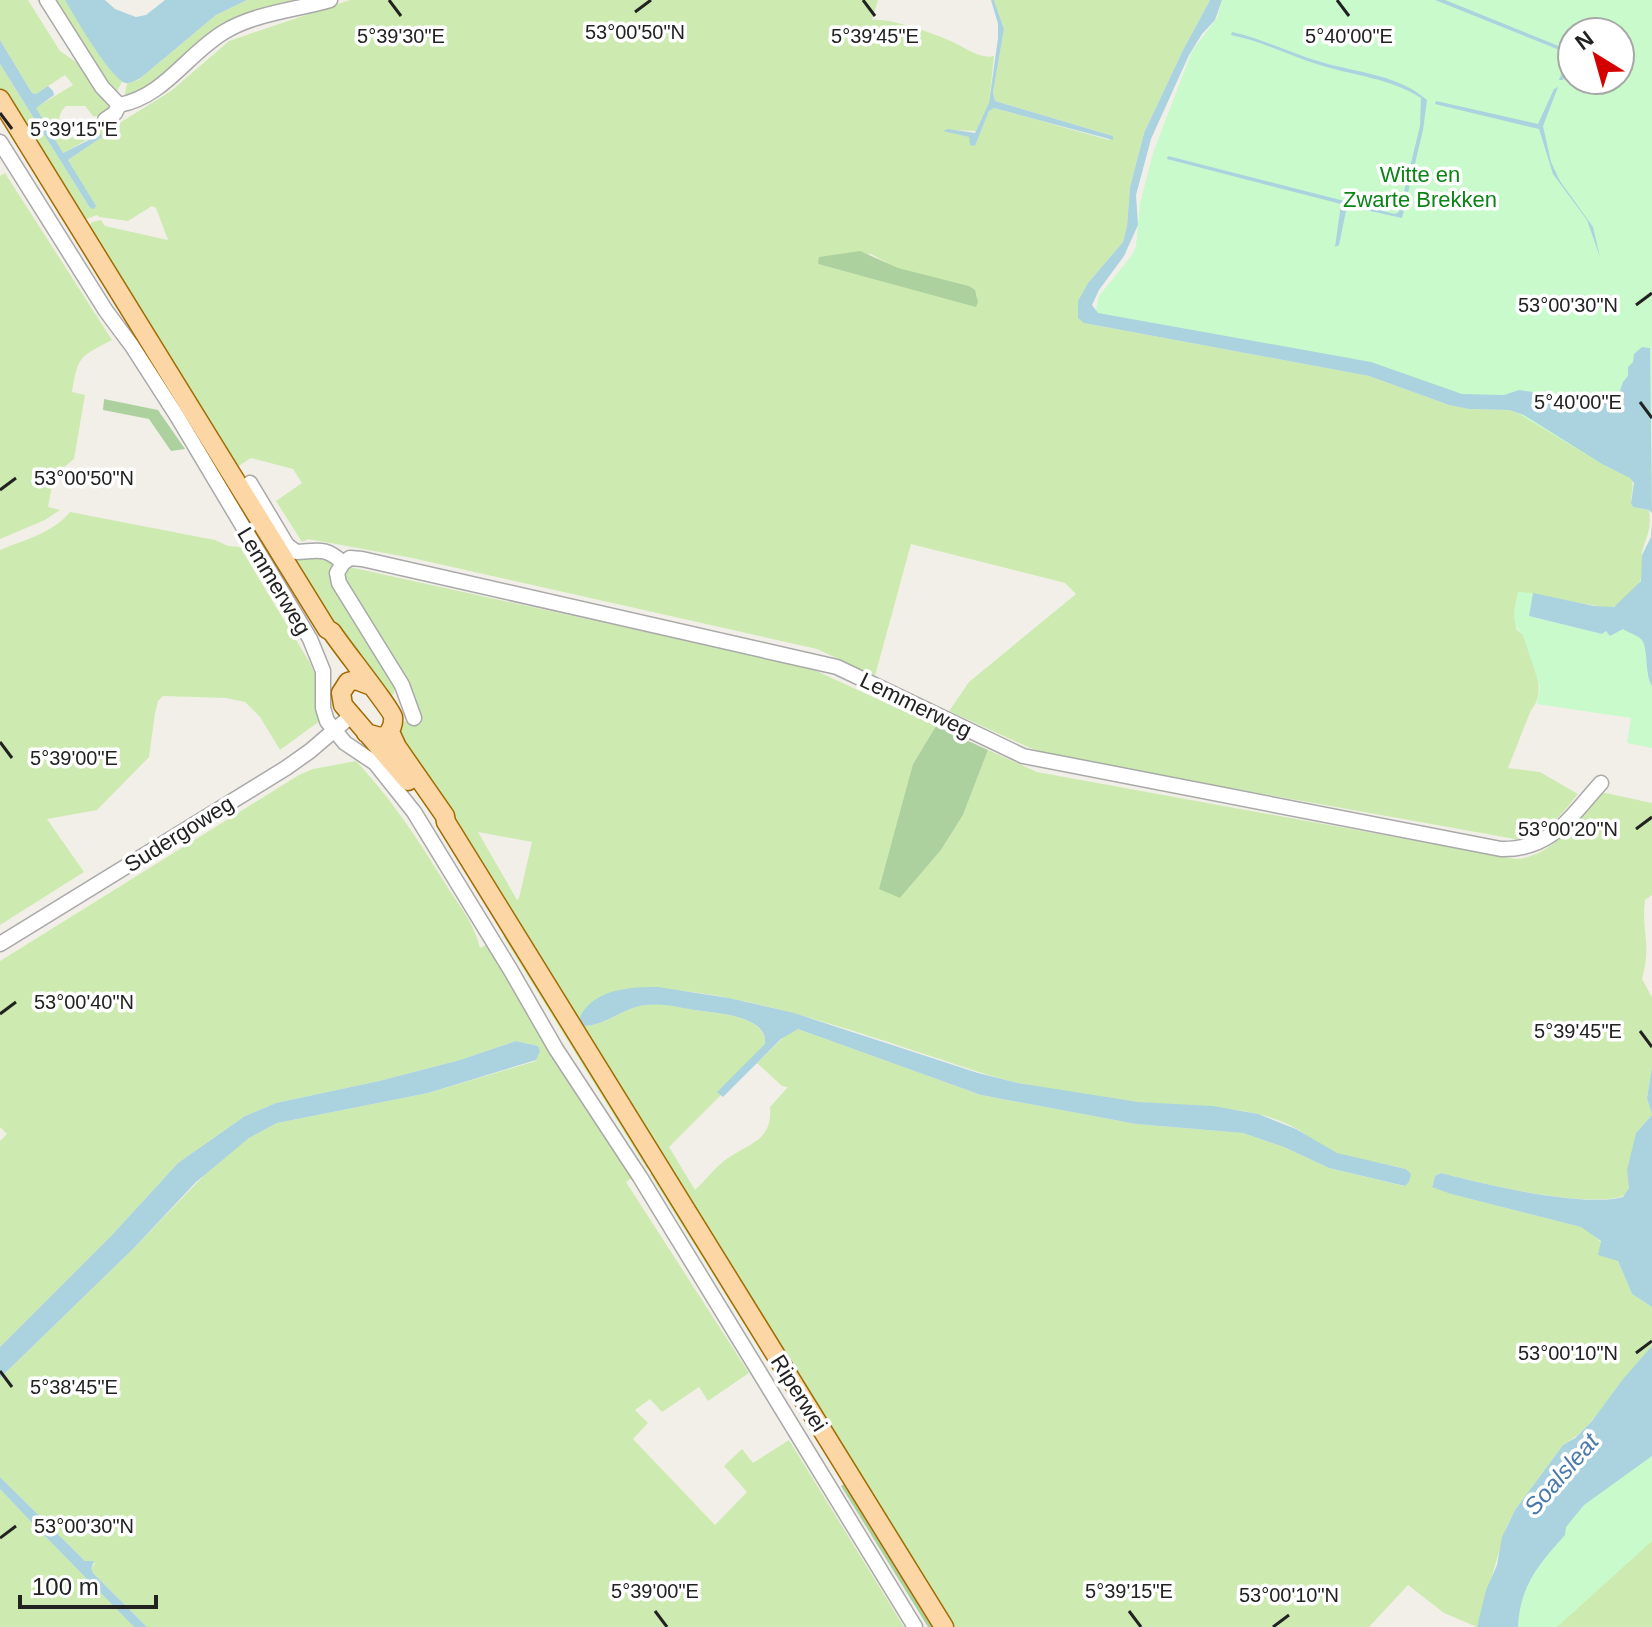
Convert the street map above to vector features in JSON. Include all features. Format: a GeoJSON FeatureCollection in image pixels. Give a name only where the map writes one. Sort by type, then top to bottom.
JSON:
{"type":"FeatureCollection","features":[{"type":"Feature","properties":{"kind":"main road","name":"Lemmerweg"},"geometry":{"type":"LineString","coordinates":[[0,99],[327,629],[388,707]]}},
{"type":"Feature","properties":{"kind":"main road","name":"Lemmerweg"},"geometry":{"type":"LineString","coordinates":[[327,629],[344,672],[346,684],[341,700],[351,716]]}},
{"type":"Feature","properties":{"kind":"main road"},"geometry":{"type":"LineString","coordinates":[[346,684],[354,680],[369,685]]}},
{"type":"Feature","properties":{"kind":"main road"},"geometry":{"type":"LineString","coordinates":[[388,707],[393,717],[392,740],[437,803],[446,822]]}},
{"type":"Feature","properties":{"kind":"main road"},"geometry":{"type":"LineString","coordinates":[[351,716],[446,822]]}},
{"type":"Feature","properties":{"kind":"main road"},"geometry":{"type":"LineString","coordinates":[[366,733],[382,737],[390,732]]}},
{"type":"Feature","properties":{"kind":"main road","name":"Riperwei"},"geometry":{"type":"LineString","coordinates":[[446,822],[944,1627]]}},
{"type":"Feature","properties":{"kind":"street"},"geometry":{"type":"LineString","coordinates":[[47,0],[102,87],[119,105]]}},
{"type":"Feature","properties":{"kind":"street"},"geometry":{"type":"LineString","coordinates":[[105,120],[115,113],[119,105],[155,91],[207,44],[229,29],[258,18],[330,0]]}},
{"type":"Feature","properties":{"kind":"street","name":"Lemmerweg"},"geometry":{"type":"LineString","coordinates":[[0,142],[161,392],[310,639],[323,676],[324,714],[334,731]]}},
{"type":"Feature","properties":{"kind":"street","name":"Lemmerweg"},"geometry":{"type":"LineString","coordinates":[[250,483],[291,550],[298,553],[325,551],[343,563],[350,558],[362,559],[837,667],[1023,756],[1501,849],[1521,849],[1549,838],[1601,783]]}},
{"type":"Feature","properties":{"kind":"street"},"geometry":{"type":"LineString","coordinates":[[343,563],[337,576],[341,587],[406,694],[414,718]]}},
{"type":"Feature","properties":{"kind":"street"},"geometry":{"type":"LineString","coordinates":[[388,707],[406,694]]}},
{"type":"Feature","properties":{"kind":"street","name":"Sudergoweg"},"geometry":{"type":"LineString","coordinates":[[0,944],[286,768],[351,716]]}},
{"type":"Feature","properties":{"kind":"street","name":"Riperwei"},"geometry":{"type":"LineString","coordinates":[[334,731],[345,743],[375,763],[406,800],[556,1049],[640,1177],[915,1627]]}},
{"type":"Feature","properties":{"kind":"green space"},"geometry":{"type":"Polygon","coordinates":[[[0,0],[28,0],[60,51],[79,64],[37,0],[44,0],[113,107],[102,117],[93,116],[85,106],[66,106],[59,121],[62,137],[66,139],[86,133],[113,117],[118,124],[171,91],[229,41],[350,0],[878,0],[872,20],[891,21],[916,28],[976,54],[994,56],[989,104],[976,131],[943,130],[969,137],[975,146],[989,111],[994,108],[1109,140],[1113,136],[995,101],[993,93],[1004,29],[994,0],[1210,0],[1144,133],[1130,187],[1123,242],[1088,283],[1084,323],[1369,376],[1449,405],[1509,410],[1524,415],[1631,478],[1633,507],[1649,510],[1650,522],[1642,552],[1641,578],[1630,595],[1608,608],[1518,592],[1516,629],[1523,635],[1534,664],[1538,693],[1508,768],[1540,772],[1578,794],[1543,830],[1515,839],[1056,757],[1028,747],[949,711],[969,682],[1076,594],[1065,583],[911,544],[875,676],[817,649],[412,558],[308,539],[302,542],[276,501],[302,483],[293,469],[251,458],[234,469],[89,226],[101,220],[105,226],[168,240],[156,208],[152,206],[128,221],[97,215],[86,219],[77,214],[0,90],[0,64],[90,208],[95,208],[68,160],[102,137],[99,133],[63,153],[35,108],[73,85],[65,75],[36,94],[32,93],[0,40],[0,0]],[[871,254],[818,264],[976,306],[977,295],[969,286],[898,269],[871,254]]]}},
{"type":"Feature","properties":{"kind":"green space"},"geometry":{"type":"Polygon","coordinates":[[[50,0],[65,0],[122,82],[116,93],[113,94],[50,0]]]}},
{"type":"Feature","properties":{"kind":"green space"},"geometry":{"type":"Polygon","coordinates":[[[247,0],[323,0],[257,17],[167,78],[124,99],[127,83],[138,80],[216,15],[247,0]]]}},
{"type":"Feature","properties":{"kind":"green space","name":"Witte en Zwarte Brekken"},"geometry":{"type":"Polygon","coordinates":[[[1222,0],[1652,0],[1652,511],[1651,508],[1642,508],[1633,480],[1629,477],[1489,396],[1463,396],[1095,315],[1099,296],[1136,246],[1140,203],[1153,153],[1192,51],[1217,18],[1222,0]]]}},
{"type":"Feature","properties":{"kind":"green space"},"geometry":{"type":"Polygon","coordinates":[[[5,173],[112,340],[82,358],[76,371],[72,392],[85,395],[74,459],[54,475],[48,507],[60,510],[45,520],[0,539],[0,176],[5,173]]]}},
{"type":"Feature","properties":{"kind":"green space"},"geometry":{"type":"Polygon","coordinates":[[[860,251],[898,268],[969,286],[975,290],[976,307],[818,264],[819,257],[860,251]]]}},
{"type":"Feature","properties":{"kind":"green space"},"geometry":{"type":"Polygon","coordinates":[[[104,399],[158,410],[185,449],[171,451],[149,419],[103,410],[104,399]]]}},
{"type":"Feature","properties":{"kind":"green space"},"geometry":{"type":"Polygon","coordinates":[[[70,512],[240,547],[310,663],[317,679],[321,720],[280,750],[260,717],[245,702],[226,698],[163,696],[155,713],[149,757],[97,810],[47,819],[84,872],[0,925],[0,550],[47,531],[70,512]]]}},
{"type":"Feature","properties":{"kind":"green space"},"geometry":{"type":"Polygon","coordinates":[[[1652,523],[1652,681],[1646,671],[1652,686],[1652,748],[1627,743],[1631,718],[1537,704],[1540,687],[1514,615],[1518,592],[1533,593],[1529,616],[1602,634],[1606,631],[1610,636],[1619,631],[1616,621],[1606,616],[1621,607],[1641,581],[1644,567],[1642,556],[1651,538],[1652,523]]]}},
{"type":"Feature","properties":{"kind":"green space"},"geometry":{"type":"Polygon","coordinates":[[[289,552],[329,555],[396,686],[393,695],[387,696],[368,679],[289,552]]]}},
{"type":"Feature","properties":{"kind":"green space"},"geometry":{"type":"Polygon","coordinates":[[[345,566],[810,668],[936,726],[913,764],[900,898],[941,850],[963,815],[988,750],[1037,772],[1516,859],[1529,857],[1553,844],[1575,825],[1601,792],[1652,803],[1652,895],[1645,900],[1646,956],[1642,979],[1652,997],[1652,1067],[1647,1098],[1652,1115],[1636,1133],[1628,1193],[1593,1200],[1567,1198],[1508,1189],[1441,1173],[1435,1176],[1432,1186],[1451,1194],[1582,1227],[1592,1233],[1618,1261],[1632,1294],[1652,1307],[1652,1346],[1589,1423],[1563,1445],[1515,1510],[1506,1528],[1477,1627],[1444,1613],[1408,1585],[1369,1627],[951,1627],[581,1026],[597,1024],[637,1007],[657,1004],[738,1017],[758,1027],[763,1034],[765,1044],[762,1049],[718,1091],[721,1095],[669,1147],[695,1190],[724,1161],[764,1134],[770,1107],[788,1087],[782,1086],[757,1063],[787,1034],[798,1029],[981,1095],[1136,1124],[1243,1133],[1284,1147],[1329,1168],[1404,1186],[1409,1182],[1410,1174],[1406,1169],[1329,1150],[1294,1127],[1259,1114],[1122,1100],[1019,1083],[785,1011],[715,995],[653,989],[605,996],[578,1021],[400,746],[398,722],[417,720],[341,580],[345,566]],[[478,832],[517,900],[519,898],[532,842],[478,832]]]}},
{"type":"Feature","properties":{"kind":"green space"},"geometry":{"type":"Polygon","coordinates":[[[936,726],[988,750],[963,815],[941,850],[900,898],[879,889],[913,764],[936,726]]]}},
{"type":"Feature","properties":{"kind":"green space"},"geometry":{"type":"Polygon","coordinates":[[[356,761],[416,838],[467,916],[480,948],[488,944],[633,1173],[626,1182],[749,1373],[708,1401],[699,1387],[662,1412],[650,1399],[635,1410],[648,1423],[633,1439],[715,1525],[747,1492],[724,1466],[742,1449],[753,1463],[789,1440],[904,1627],[147,1627],[94,1574],[91,1569],[95,1563],[85,1561],[0,1477],[0,1378],[213,1166],[249,1138],[277,1123],[428,1093],[536,1061],[538,1046],[516,1041],[460,1060],[379,1081],[276,1103],[245,1116],[178,1163],[112,1235],[0,1347],[0,1141],[7,1134],[0,1127],[0,961],[299,775],[313,769],[356,761]]]}},
{"type":"Feature","properties":{"kind":"green space"},"geometry":{"type":"Polygon","coordinates":[[[510,934],[654,1166],[647,1169],[503,936],[510,934]]]}},
{"type":"Feature","properties":{"kind":"green space"},"geometry":{"type":"Polygon","coordinates":[[[656,1170],[806,1414],[802,1417],[650,1174],[656,1170]]]}},
{"type":"Feature","properties":{"kind":"green space"},"geometry":{"type":"Polygon","coordinates":[[[1652,1350],[1652,1541],[1557,1627],[1504,1627],[1652,1350]]]}},
{"type":"Feature","properties":{"kind":"green space"},"geometry":{"type":"Polygon","coordinates":[[[1652,1475],[1652,1627],[1521,1627],[1652,1475]]]}},
{"type":"Feature","properties":{"kind":"green space"},"geometry":{"type":"Polygon","coordinates":[[[848,1481],[937,1627],[928,1627],[841,1486],[848,1481]]]}},
{"type":"Feature","properties":{"kind":"green space"},"geometry":{"type":"Polygon","coordinates":[[[0,1489],[34,1525],[34,1532],[39,1530],[134,1627],[0,1627],[0,1489]]]}},
{"type":"Feature","properties":{"kind":"water"},"geometry":{"type":"Polygon","coordinates":[[[65,0],[105,0],[115,9],[136,17],[146,15],[165,0],[247,0],[216,15],[144,75],[126,83],[103,60],[65,0]]]}},
{"type":"Feature","properties":{"kind":"water"},"geometry":{"type":"Polygon","coordinates":[[[991,0],[994,0],[1004,29],[993,93],[995,101],[1113,136],[1113,140],[994,108],[989,111],[975,146],[970,145],[969,137],[943,131],[975,133],[989,103],[998,38],[998,24],[991,0]]]}},
{"type":"Feature","properties":{"kind":"water"},"geometry":{"type":"Polygon","coordinates":[[[1210,0],[1222,0],[1215,20],[1189,55],[1151,139],[1136,195],[1138,225],[1124,256],[1092,305],[1098,313],[1371,362],[1462,394],[1504,395],[1519,390],[1552,395],[1569,404],[1618,397],[1634,354],[1642,347],[1650,348],[1652,513],[1633,507],[1634,483],[1630,478],[1524,415],[1509,410],[1449,405],[1369,376],[1084,323],[1078,318],[1078,301],[1088,283],[1123,242],[1130,187],[1144,133],[1210,0]]]}},
{"type":"Feature","properties":{"kind":"water"},"geometry":{"type":"Polygon","coordinates":[[[1435,0],[1445,0],[1556,45],[1556,49],[1435,0]]]}},
{"type":"Feature","properties":{"kind":"water"},"geometry":{"type":"Polygon","coordinates":[[[1232,32],[1321,62],[1390,79],[1427,100],[1402,218],[1347,206],[1339,245],[1335,247],[1341,204],[1167,159],[1168,156],[1395,214],[1399,212],[1420,126],[1421,98],[1397,86],[1333,69],[1231,35],[1232,32]]]}},
{"type":"Feature","properties":{"kind":"water"},"geometry":{"type":"Polygon","coordinates":[[[0,40],[32,93],[36,94],[48,86],[53,91],[54,95],[36,108],[63,153],[101,134],[102,137],[68,160],[96,206],[94,209],[90,208],[0,64],[0,40]]]}},
{"type":"Feature","properties":{"kind":"water"},"geometry":{"type":"Polygon","coordinates":[[[1554,89],[1556,92],[1543,126],[1551,162],[1560,181],[1593,227],[1600,257],[1587,220],[1553,174],[1539,129],[1435,104],[1436,101],[1538,124],[1554,89]]]}},
{"type":"Feature","properties":{"kind":"water"},"geometry":{"type":"Polygon","coordinates":[[[1652,522],[1652,686],[1645,648],[1638,637],[1623,629],[1610,636],[1606,631],[1602,634],[1529,616],[1533,593],[1594,606],[1614,607],[1641,581],[1642,555],[1651,537],[1652,522]]]}},
{"type":"Feature","properties":{"kind":"water"},"geometry":{"type":"Polygon","coordinates":[[[658,987],[729,998],[794,1013],[1018,1083],[1138,1102],[1213,1106],[1258,1114],[1296,1129],[1337,1153],[1406,1169],[1411,1174],[1409,1182],[1405,1186],[1329,1168],[1284,1147],[1243,1133],[1136,1124],[981,1095],[798,1029],[781,1039],[723,1097],[717,1092],[765,1044],[764,1034],[749,1021],[726,1014],[645,1005],[589,1026],[581,1026],[578,1021],[584,1010],[601,996],[623,989],[658,987]]]}},
{"type":"Feature","properties":{"kind":"water"},"geometry":{"type":"Polygon","coordinates":[[[516,1041],[538,1046],[540,1051],[536,1060],[428,1093],[277,1123],[249,1138],[196,1182],[134,1248],[0,1378],[0,1347],[112,1235],[178,1163],[245,1116],[276,1103],[379,1081],[460,1060],[516,1041]]]}},
{"type":"Feature","properties":{"kind":"water"},"geometry":{"type":"Polygon","coordinates":[[[1652,1067],[1652,1115],[1647,1098],[1652,1067]]]}},
{"type":"Feature","properties":{"kind":"water"},"geometry":{"type":"Polygon","coordinates":[[[1652,1115],[1652,1307],[1632,1294],[1618,1261],[1598,1255],[1601,1241],[1581,1227],[1432,1187],[1435,1176],[1441,1173],[1559,1197],[1605,1200],[1623,1197],[1629,1188],[1627,1170],[1636,1133],[1652,1115]]]}},
{"type":"Feature","properties":{"kind":"water","name":"Soalsleat"},"geometry":{"type":"Polygon","coordinates":[[[1652,1346],[1652,1456],[1584,1505],[1566,1527],[1565,1535],[1532,1576],[1523,1599],[1518,1627],[1477,1627],[1486,1590],[1497,1565],[1502,1537],[1515,1510],[1563,1445],[1592,1421],[1652,1346]]]}},
{"type":"Feature","properties":{"kind":"water"},"geometry":{"type":"Polygon","coordinates":[[[0,1477],[85,1561],[94,1561],[91,1569],[94,1574],[147,1627],[134,1627],[39,1530],[35,1532],[34,1525],[0,1489],[0,1477]]]}}]}
